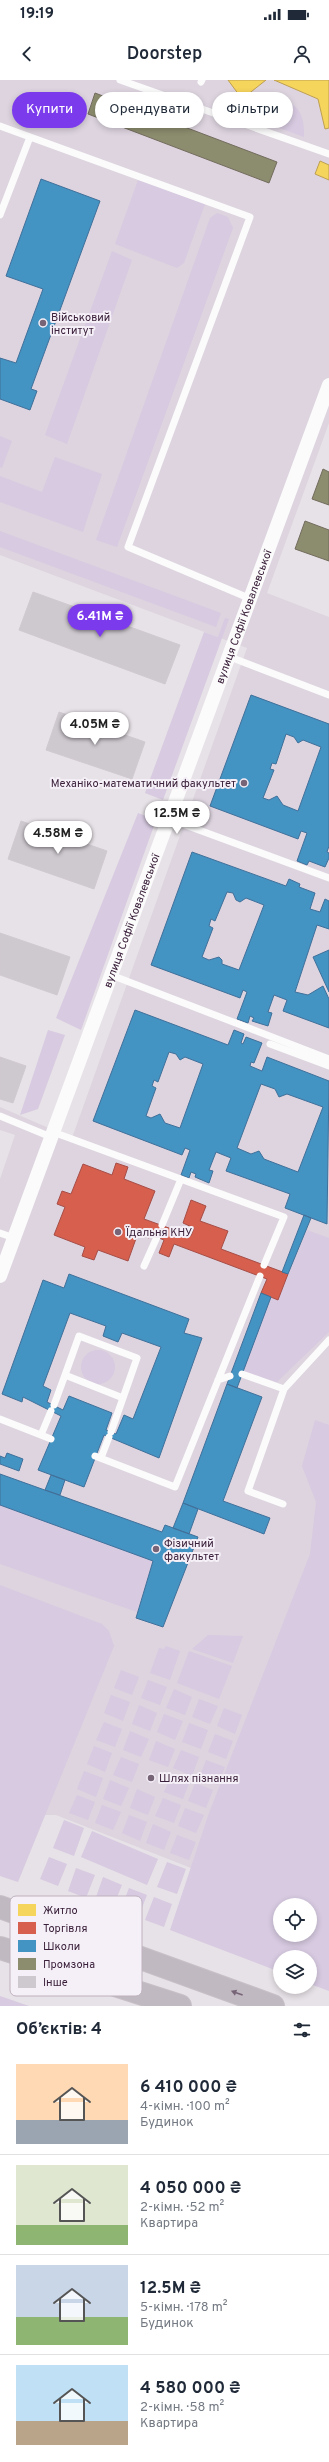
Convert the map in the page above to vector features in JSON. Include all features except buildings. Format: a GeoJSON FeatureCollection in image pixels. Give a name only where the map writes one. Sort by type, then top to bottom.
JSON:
{"type":"FeatureCollection","features":[{"type":"Feature","properties":{"kind":"highway"},"geometry":{"type":"LineString","coordinates":[[0,1907],[10,1911]]}},
{"type":"Feature","properties":{"kind":"highway"},"geometry":{"type":"LineString","coordinates":[[0,1948],[10,1951]]}},
{"type":"Feature","properties":{"kind":"highway"},"geometry":{"type":"LineString","coordinates":[[142,1958],[273,2006]]}},
{"type":"Feature","properties":{"kind":"highway"},"geometry":{"type":"LineString","coordinates":[[142,1994],[180,2006]]}},
{"type":"Feature","properties":{"kind":"street","name":"вулиця Софії Ковалевської"},"geometry":{"type":"LineString","coordinates":[[0,1276],[230,657],[329,385]]}},
{"type":"Feature","properties":{"kind":"lane"},"geometry":{"type":"LineString","coordinates":[[120,80],[329,154]]}},
{"type":"Feature","properties":{"kind":"lane"},"geometry":{"type":"LineString","coordinates":[[0,126],[250,217],[128,547],[251,599]]}},
{"type":"Feature","properties":{"kind":"lane"},"geometry":{"type":"LineString","coordinates":[[0,216],[30,137]]}},
{"type":"Feature","properties":{"kind":"lane"},"geometry":{"type":"LineString","coordinates":[[230,657],[329,695]]}},
{"type":"Feature","properties":{"kind":"lane"},"geometry":{"type":"LineString","coordinates":[[169,819],[329,878]]}},
{"type":"Feature","properties":{"kind":"lane"},"geometry":{"type":"LineString","coordinates":[[111,975],[329,1059]]}},
{"type":"Feature","properties":{"kind":"lane"},"geometry":{"type":"LineString","coordinates":[[270,1044],[329,1066]]}},
{"type":"Feature","properties":{"kind":"lane"},"geometry":{"type":"LineString","coordinates":[[0,1116],[181,1179],[284,1217],[264,1265]]}},
{"type":"Feature","properties":{"kind":"lane"},"geometry":{"type":"LineString","coordinates":[[162,1225],[181,1179]]}},
{"type":"Feature","properties":{"kind":"lane"},"geometry":{"type":"LineString","coordinates":[[0,1233],[14,1238]]}},
{"type":"Feature","properties":{"kind":"lane"},"geometry":{"type":"LineString","coordinates":[[144,1266],[157,1237]]}},
{"type":"Feature","properties":{"kind":"lane"},"geometry":{"type":"LineString","coordinates":[[41,1435],[53,1408],[79,1336],[137,1358],[110,1434],[98,1457],[175,1487],[260,1276]]}},
{"type":"Feature","properties":{"kind":"lane"},"geometry":{"type":"LineString","coordinates":[[283,1504],[248,1491],[284,1389],[329,1340]]}},
{"type":"Feature","properties":{"kind":"lane"},"geometry":{"type":"LineString","coordinates":[[242,1374],[284,1389]]}},
{"type":"Feature","properties":{"kind":"lane"},"geometry":{"type":"LineString","coordinates":[[65,1375],[123,1398]]}},
{"type":"Feature","properties":{"kind":"lane"},"geometry":{"type":"LineString","coordinates":[[218,1380],[230,1376]]}},
{"type":"Feature","properties":{"kind":"lane"},"geometry":{"type":"LineString","coordinates":[[0,1419],[51,1439]]}},
{"type":"Feature","properties":{"kind":"shaded area"},"geometry":{"type":"Polygon","coordinates":[[[0,80],[329,80],[329,423],[267,593],[329,617],[329,1922],[317,1911],[317,1898],[273,1898],[273,1900],[56,1815],[45,1815],[0,1799],[0,1179],[15,1135],[0,1130],[0,1107],[72,1138],[247,648],[0,555],[0,80]]]}},
{"type":"Feature","properties":{"kind":"shaded area"},"geometry":{"type":"Polygon","coordinates":[[[293,105],[297,108],[303,120],[304,137],[279,128],[293,128],[293,105]]]}},
{"type":"Feature","properties":{"kind":"shaded area"},"geometry":{"type":"Polygon","coordinates":[[[138,180],[205,204],[184,263],[177,268],[115,244],[138,180]]]}},
{"type":"Feature","properties":{"kind":"shaded area"},"geometry":{"type":"Polygon","coordinates":[[[217,213],[228,217],[233,228],[117,547],[96,540],[210,218],[217,213]]]}},
{"type":"Feature","properties":{"kind":"shaded area"},"geometry":{"type":"Polygon","coordinates":[[[112,251],[132,260],[67,444],[45,435],[112,251]]]}},
{"type":"Feature","properties":{"kind":"shaded area"},"geometry":{"type":"Polygon","coordinates":[[[0,436],[12,441],[2,468],[0,467],[0,436]]]}},
{"type":"Feature","properties":{"kind":"shaded area"},"geometry":{"type":"Polygon","coordinates":[[[55,457],[102,474],[83,532],[0,502],[0,476],[42,492],[55,457]]]}},
{"type":"Feature","properties":{"kind":"shaded area"},"geometry":{"type":"Polygon","coordinates":[[[0,531],[221,613],[216,627],[0,547],[0,531]]]}},
{"type":"Feature","properties":{"kind":"shaded area"},"geometry":{"type":"Polygon","coordinates":[[[225,618],[229,619],[163,800],[145,793],[204,632],[218,637],[225,618]]]}},
{"type":"Feature","properties":{"kind":"shaded area"},"geometry":{"type":"Polygon","coordinates":[[[138,813],[156,820],[81,1030],[56,1018],[138,813]]]}},
{"type":"Feature","properties":{"kind":"shaded area"},"geometry":{"type":"Polygon","coordinates":[[[48,1030],[65,1035],[38,1109],[20,1115],[48,1030]]]}},
{"type":"Feature","properties":{"kind":"shaded area"},"geometry":{"type":"Polygon","coordinates":[[[307,1230],[329,1238],[329,1332],[277,1382],[243,1372],[271,1297],[278,1300],[307,1230]]]}},
{"type":"Feature","properties":{"kind":"shaded area"},"geometry":{"type":"Polygon","coordinates":[[[98,1350],[110,1355],[115,1367],[110,1379],[98,1384],[86,1379],[81,1367],[86,1355],[98,1350]]]}},
{"type":"Feature","properties":{"kind":"shaded area"},"geometry":{"type":"Polygon","coordinates":[[[315,1420],[329,1425],[329,1991],[317,1987],[317,1950],[273,1950],[273,1969],[170,1930],[209,1813],[310,1554],[316,1502],[302,1466],[315,1420]]]}},
{"type":"Feature","properties":{"kind":"shaded area"},"geometry":{"type":"Polygon","coordinates":[[[0,1505],[153,1561],[137,1612],[0,1564],[0,1505]]]}},
{"type":"Feature","properties":{"kind":"shaded area"},"geometry":{"type":"Polygon","coordinates":[[[0,1585],[102,1624],[109,1631],[114,1646],[18,1882],[0,1876],[0,1585]]]}},
{"type":"Feature","properties":{"kind":"shaded area"},"geometry":{"type":"Polygon","coordinates":[[[208,1635],[243,1636],[233,1663],[192,1649],[208,1635]]]}},
{"type":"Feature","properties":{"kind":"shaded area"},"geometry":{"type":"Polygon","coordinates":[[[166,1646],[180,1651],[170,1680],[150,1673],[159,1648],[164,1649],[166,1646]]]}},
{"type":"Feature","properties":{"kind":"shaded area"},"geometry":{"type":"Polygon","coordinates":[[[189,1651],[232,1666],[219,1699],[177,1683],[189,1651]]]}},
{"type":"Feature","properties":{"kind":"shaded area"},"geometry":{"type":"Polygon","coordinates":[[[121,1670],[139,1677],[132,1695],[114,1688],[121,1670]]]}},
{"type":"Feature","properties":{"kind":"shaded area"},"geometry":{"type":"Polygon","coordinates":[[[148,1680],[167,1687],[160,1705],[141,1698],[148,1680]]]}},
{"type":"Feature","properties":{"kind":"shaded area"},"geometry":{"type":"Polygon","coordinates":[[[174,1689],[192,1697],[185,1715],[166,1708],[174,1689]]]}},
{"type":"Feature","properties":{"kind":"shaded area"},"geometry":{"type":"Polygon","coordinates":[[[111,1695],[130,1702],[123,1721],[104,1713],[111,1695]]]}},
{"type":"Feature","properties":{"kind":"shaded area"},"geometry":{"type":"Polygon","coordinates":[[[199,1699],[218,1706],[210,1724],[192,1717],[199,1699]]]}},
{"type":"Feature","properties":{"kind":"shaded area"},"geometry":{"type":"Polygon","coordinates":[[[139,1705],[157,1713],[150,1731],[132,1724],[139,1705]]]}},
{"type":"Feature","properties":{"kind":"shaded area"},"geometry":{"type":"Polygon","coordinates":[[[224,1708],[242,1715],[235,1734],[217,1726],[224,1708]]]}},
{"type":"Feature","properties":{"kind":"shaded area"},"geometry":{"type":"Polygon","coordinates":[[[164,1714],[183,1721],[175,1740],[157,1732],[164,1714]]]}},
{"type":"Feature","properties":{"kind":"shaded area"},"geometry":{"type":"Polygon","coordinates":[[[104,1722],[122,1729],[115,1747],[96,1740],[104,1722]]]}},
{"type":"Feature","properties":{"kind":"shaded area"},"geometry":{"type":"Polygon","coordinates":[[[189,1723],[208,1730],[201,1749],[182,1742],[189,1723]]]}},
{"type":"Feature","properties":{"kind":"shaded area"},"geometry":{"type":"Polygon","coordinates":[[[130,1731],[149,1739],[141,1757],[123,1750],[130,1731]]]}},
{"type":"Feature","properties":{"kind":"shaded area"},"geometry":{"type":"Polygon","coordinates":[[[215,1734],[233,1741],[226,1759],[208,1752],[215,1734]]]}},
{"type":"Feature","properties":{"kind":"shaded area"},"geometry":{"type":"Polygon","coordinates":[[[156,1741],[175,1749],[168,1767],[149,1760],[156,1741]]]}},
{"type":"Feature","properties":{"kind":"shaded area"},"geometry":{"type":"Polygon","coordinates":[[[94,1746],[112,1753],[105,1772],[87,1764],[94,1746]]]}},
{"type":"Feature","properties":{"kind":"shaded area"},"geometry":{"type":"Polygon","coordinates":[[[181,1750],[199,1757],[192,1776],[173,1768],[181,1750]]]}},
{"type":"Feature","properties":{"kind":"shaded area"},"geometry":{"type":"Polygon","coordinates":[[[121,1757],[139,1764],[132,1782],[113,1775],[121,1757]]]}},
{"type":"Feature","properties":{"kind":"shaded area"},"geometry":{"type":"Polygon","coordinates":[[[206,1760],[225,1767],[218,1785],[199,1778],[206,1760]]]}},
{"type":"Feature","properties":{"kind":"shaded area"},"geometry":{"type":"Polygon","coordinates":[[[84,1771],[103,1778],[96,1797],[77,1789],[84,1771]]]}},
{"type":"Feature","properties":{"kind":"shaded area"},"geometry":{"type":"Polygon","coordinates":[[[172,1774],[190,1781],[183,1799],[164,1792],[172,1774]]]}},
{"type":"Feature","properties":{"kind":"shaded area"},"geometry":{"type":"Polygon","coordinates":[[[110,1780],[129,1788],[121,1806],[103,1799],[110,1780]]]}},
{"type":"Feature","properties":{"kind":"shaded area"},"geometry":{"type":"Polygon","coordinates":[[[195,1783],[213,1790],[206,1808],[188,1801],[195,1783]]]}},
{"type":"Feature","properties":{"kind":"shaded area"},"geometry":{"type":"Polygon","coordinates":[[[137,1789],[155,1797],[148,1815],[130,1808],[137,1789]]]}},
{"type":"Feature","properties":{"kind":"shaded area"},"geometry":{"type":"Polygon","coordinates":[[[77,1795],[95,1802],[88,1820],[69,1813],[77,1795]]]}},
{"type":"Feature","properties":{"kind":"shaded area"},"geometry":{"type":"Polygon","coordinates":[[[163,1798],[181,1805],[174,1823],[155,1816],[163,1798]]]}},
{"type":"Feature","properties":{"kind":"shaded area"},"geometry":{"type":"Polygon","coordinates":[[[102,1805],[121,1812],[113,1830],[95,1823],[102,1805]]]}},
{"type":"Feature","properties":{"kind":"shaded area"},"geometry":{"type":"Polygon","coordinates":[[[185,1808],[204,1815],[196,1833],[178,1826],[185,1808]]]}},
{"type":"Feature","properties":{"kind":"shaded area"},"geometry":{"type":"Polygon","coordinates":[[[129,1815],[147,1822],[140,1841],[122,1833],[129,1815]]]}},
{"type":"Feature","properties":{"kind":"shaded area"},"geometry":{"type":"Polygon","coordinates":[[[64,1820],[84,1828],[74,1856],[53,1848],[64,1820]]]}},
{"type":"Feature","properties":{"kind":"shaded area"},"geometry":{"type":"Polygon","coordinates":[[[153,1824],[171,1832],[164,1850],[146,1843],[153,1824]]]}},
{"type":"Feature","properties":{"kind":"shaded area"},"geometry":{"type":"Polygon","coordinates":[[[92,1831],[158,1859],[147,1885],[81,1857],[92,1831]]]}},
{"type":"Feature","properties":{"kind":"shaded area"},"geometry":{"type":"Polygon","coordinates":[[[177,1835],[196,1842],[189,1860],[170,1853],[177,1835]]]}},
{"type":"Feature","properties":{"kind":"shaded area"},"geometry":{"type":"Polygon","coordinates":[[[49,1857],[67,1864],[58,1886],[40,1879],[49,1857]]]}},
{"type":"Feature","properties":{"kind":"shaded area"},"geometry":{"type":"Polygon","coordinates":[[[167,1862],[186,1869],[177,1894],[157,1887],[167,1862]]]}},
{"type":"Feature","properties":{"kind":"shaded area"},"geometry":{"type":"Polygon","coordinates":[[[76,1868],[95,1875],[87,1896],[81,1896],[68,1891],[76,1868]]]}},
{"type":"Feature","properties":{"kind":"shaded area"},"geometry":{"type":"Polygon","coordinates":[[[103,1877],[122,1885],[118,1896],[96,1896],[103,1877]]]}},
{"type":"Feature","properties":{"kind":"shaded area"},"geometry":{"type":"Polygon","coordinates":[[[129,1888],[147,1895],[142,1908],[142,1896],[126,1896],[129,1888]]]}},
{"type":"Feature","properties":{"kind":"shaded area"},"geometry":{"type":"Polygon","coordinates":[[[154,1897],[172,1904],[164,1927],[145,1920],[154,1897]]]}},
{"type":"Feature","properties":{"kind":"shaded area"},"geometry":{"type":"Polygon","coordinates":[[[0,1996],[29,2006],[0,2006],[0,1996]]]}},
{"type":"Feature","properties":{"kind":"place","name":"Військовий інститут"},"geometry":{"type":"Point","coordinates":[43,323]}},
{"type":"Feature","properties":{"kind":"place","name":"Механіко-математичний факультет"},"geometry":{"type":"Point","coordinates":[244,783]}},
{"type":"Feature","properties":{"kind":"place","name":"Їдальня КНУ"},"geometry":{"type":"Point","coordinates":[118,1232]}},
{"type":"Feature","properties":{"kind":"place","name":"Фізичний факультет"},"geometry":{"type":"Point","coordinates":[156,1549]}},
{"type":"Feature","properties":{"kind":"place","name":"Шлях пізнання"},"geometry":{"type":"Point","coordinates":[151,1778]}}]}
